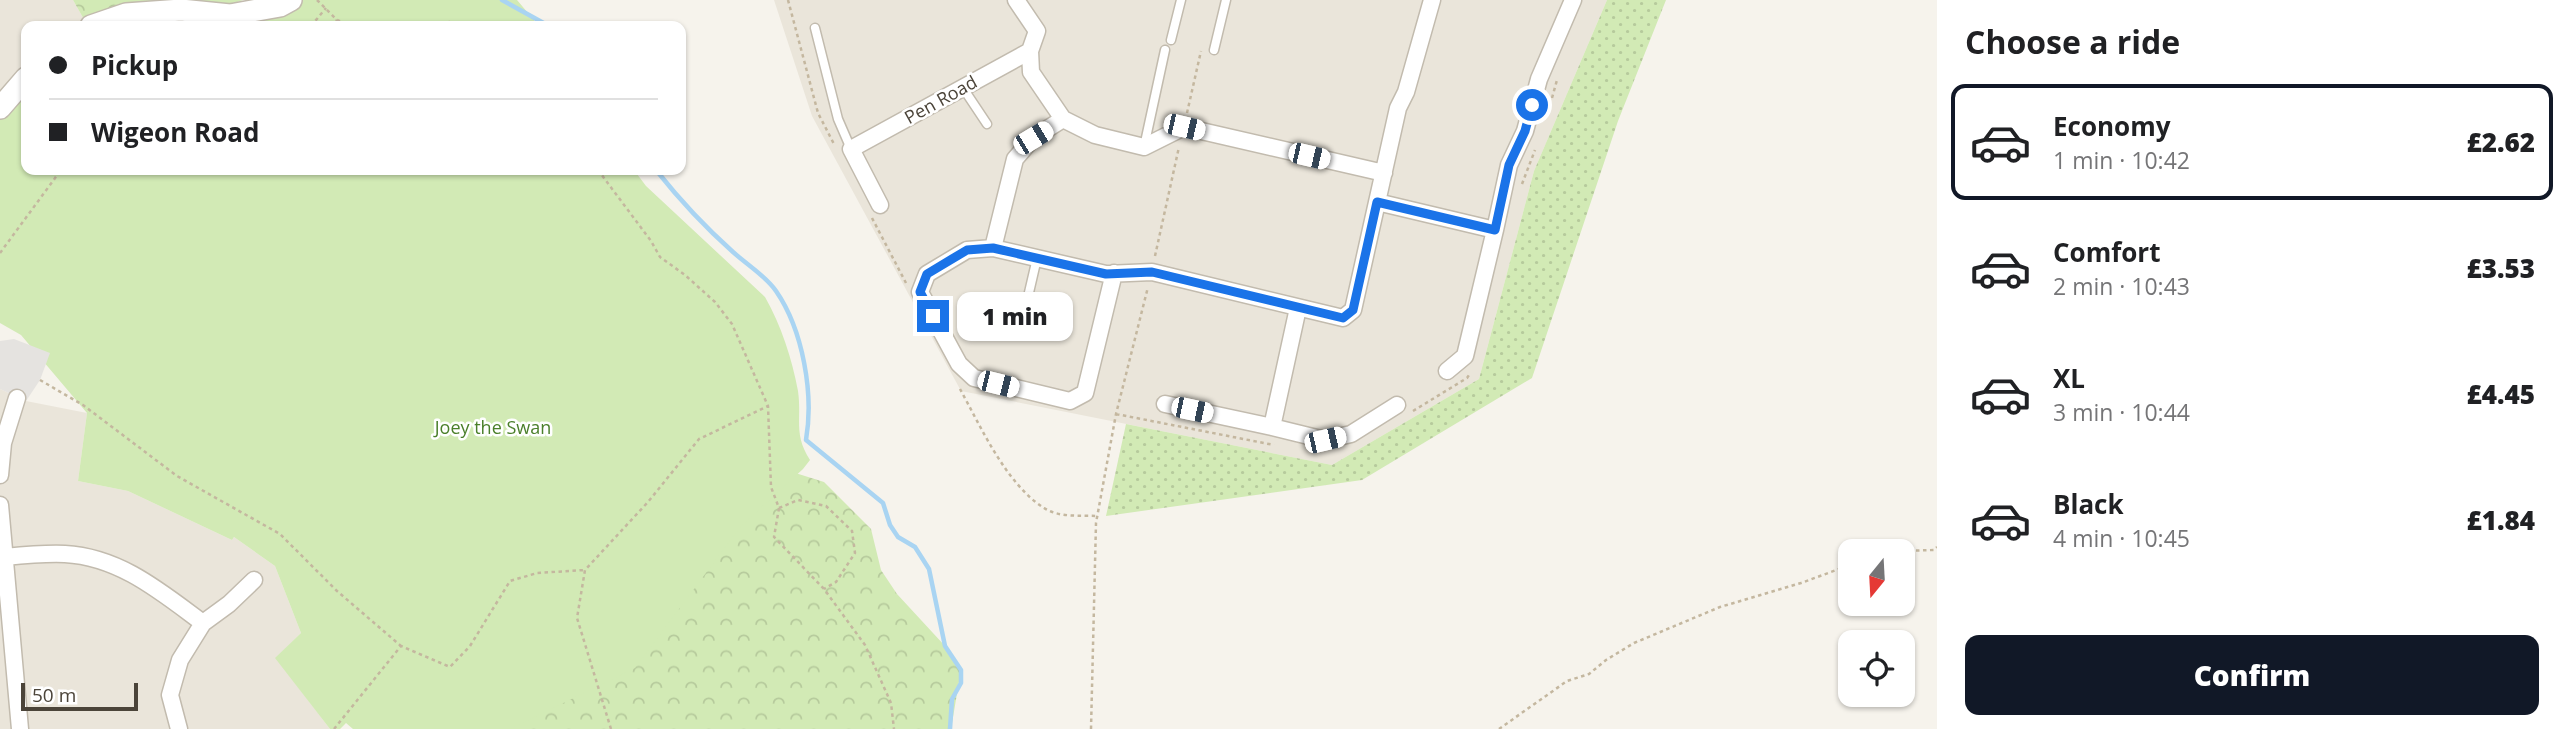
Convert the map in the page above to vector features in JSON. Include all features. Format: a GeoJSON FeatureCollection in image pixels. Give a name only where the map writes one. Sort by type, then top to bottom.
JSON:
{"type":"FeatureCollection","features":[{"type":"Feature","properties":{"kind":"street"},"geometry":{"type":"LineString","coordinates":[[106,21],[126,14],[181,10],[230,15],[280,6],[291,0]]}},
{"type":"Feature","properties":{"kind":"street"},"geometry":{"type":"LineString","coordinates":[[1016,0],[1037,31],[1030,51],[1031,72],[1063,120],[1094,135],[1144,148],[1184,127],[1384,173]]}},
{"type":"Feature","properties":{"kind":"street"},"geometry":{"type":"LineString","coordinates":[[1114,273],[1085,393],[1070,401],[974,378],[959,364],[920,292],[927,274],[967,250],[993,248],[1106,274],[1114,273],[1152,272],[1336,318],[1348,315],[1353,310],[1398,108],[1406,92],[1432,0]]}},
{"type":"Feature","properties":{"kind":"street"},"geometry":{"type":"LineString","coordinates":[[1447,371],[1465,356],[1509,165],[1525,131],[1539,79],[1573,0]]}},
{"type":"Feature","properties":{"kind":"street","name":"Pen Road"},"geometry":{"type":"LineString","coordinates":[[851,149],[1030,51]]}},
{"type":"Feature","properties":{"kind":"street"},"geometry":{"type":"LineString","coordinates":[[0,108],[21,84]]}},
{"type":"Feature","properties":{"kind":"street"},"geometry":{"type":"LineString","coordinates":[[993,248],[1015,159],[1033,138],[1063,120]]}},
{"type":"Feature","properties":{"kind":"street"},"geometry":{"type":"LineString","coordinates":[[851,149],[880,205]]}},
{"type":"Feature","properties":{"kind":"street"},"geometry":{"type":"LineString","coordinates":[[1377,202],[1495,230]]}},
{"type":"Feature","properties":{"kind":"street"},"geometry":{"type":"LineString","coordinates":[[1272,427],[1298,308]]}},
{"type":"Feature","properties":{"kind":"street"},"geometry":{"type":"LineString","coordinates":[[0,475],[3,443],[17,398]]}},
{"type":"Feature","properties":{"kind":"street"},"geometry":{"type":"LineString","coordinates":[[1165,404],[1325,440],[1351,434],[1405,408]]}},
{"type":"Feature","properties":{"kind":"street"},"geometry":{"type":"LineString","coordinates":[[0,505],[5,556],[7,675],[20,729]]}},
{"type":"Feature","properties":{"kind":"street"},"geometry":{"type":"LineString","coordinates":[[5,556],[64,554],[111,563],[145,581],[204,623]]}},
{"type":"Feature","properties":{"kind":"street"},"geometry":{"type":"LineString","coordinates":[[179,729],[170,695],[174,677],[186,649],[204,623],[254,580]]}},
{"type":"Feature","properties":{"kind":"lane"},"geometry":{"type":"LineString","coordinates":[[1171,40],[1181,0]]}},
{"type":"Feature","properties":{"kind":"lane"},"geometry":{"type":"LineString","coordinates":[[1214,50],[1226,0]]}},
{"type":"Feature","properties":{"kind":"lane"},"geometry":{"type":"LineString","coordinates":[[815,27],[838,119],[851,149]]}},
{"type":"Feature","properties":{"kind":"lane"},"geometry":{"type":"LineString","coordinates":[[1144,148],[1164,50]]}},
{"type":"Feature","properties":{"kind":"lane"},"geometry":{"type":"LineString","coordinates":[[963,88],[987,124]]}},
{"type":"Feature","properties":{"kind":"lane"},"geometry":{"type":"LineString","coordinates":[[1021,327],[1037,258]]}},
{"type":"Feature","properties":{"kind":"path"},"geometry":{"type":"LineString","coordinates":[[317,0],[340,21]]}},
{"type":"Feature","properties":{"kind":"path"},"geometry":{"type":"LineString","coordinates":[[315,21],[326,8]]}},
{"type":"Feature","properties":{"kind":"path"},"geometry":{"type":"LineString","coordinates":[[1090,729],[1096,523],[1116,414],[1152,272],[1201,51]]}},
{"type":"Feature","properties":{"kind":"path"},"geometry":{"type":"LineString","coordinates":[[1550,104],[1558,78]]}},
{"type":"Feature","properties":{"kind":"path"},"geometry":{"type":"LineString","coordinates":[[1520,189],[1538,142]]}},
{"type":"Feature","properties":{"kind":"path"},"geometry":{"type":"LineString","coordinates":[[0,253],[57,175]]}},
{"type":"Feature","properties":{"kind":"path"},"geometry":{"type":"LineString","coordinates":[[602,175],[660,257],[715,302],[732,324],[768,407],[772,449],[771,487],[779,508],[774,537],[824,589],[865,645],[891,703],[894,729]]}},
{"type":"Feature","properties":{"kind":"path"},"geometry":{"type":"LineString","coordinates":[[1405,408],[1467,379],[1473,366]]}},
{"type":"Feature","properties":{"kind":"path"},"geometry":{"type":"LineString","coordinates":[[40,380],[83,405],[177,477],[279,534],[337,591],[401,646],[450,667],[470,646],[510,581],[537,573],[585,570]]}},
{"type":"Feature","properties":{"kind":"path"},"geometry":{"type":"LineString","coordinates":[[611,729],[577,618],[585,570],[648,502],[699,439],[768,407]]}},
{"type":"Feature","properties":{"kind":"path"},"geometry":{"type":"LineString","coordinates":[[1116,414],[1276,446]]}},
{"type":"Feature","properties":{"kind":"path"},"geometry":{"type":"LineString","coordinates":[[779,508],[798,500],[826,506],[852,531],[855,553],[836,582],[824,589]]}},
{"type":"Feature","properties":{"kind":"path"},"geometry":{"type":"LineString","coordinates":[[1915,551],[1934,550],[1937,547]]}},
{"type":"Feature","properties":{"kind":"path"},"geometry":{"type":"LineString","coordinates":[[1499,729],[1567,681],[1589,674],[1634,643],[1720,607],[1838,569]]}},
{"type":"Feature","properties":{"kind":"path"},"geometry":{"type":"LineString","coordinates":[[334,729],[401,646]]}},
{"type":"Feature","properties":{"kind":"shaded area"},"geometry":{"type":"Polygon","coordinates":[[[0,0],[73,0],[85,21],[21,21],[21,119],[0,141],[0,0]]]}},
{"type":"Feature","properties":{"kind":"shaded area"},"geometry":{"type":"Polygon","coordinates":[[[774,0],[1607,0],[1534,171],[1479,379],[1332,465],[961,391],[812,116],[774,0]]]}},
{"type":"Feature","properties":{"kind":"shaded area"},"geometry":{"type":"Polygon","coordinates":[[[14,339],[50,353],[40,380],[26,401],[0,389],[0,341],[14,339]]]}},
{"type":"Feature","properties":{"kind":"shaded area"},"geometry":{"type":"Polygon","coordinates":[[[0,389],[26,401],[87,413],[78,481],[128,491],[232,540],[234,537],[275,566],[301,633],[276,658],[330,729],[0,729],[0,389]]]}},
{"type":"Feature","properties":{"kind":"green space"},"geometry":{"type":"Polygon","coordinates":[[[73,0],[243,0],[216,9],[212,21],[85,21],[73,0]]]}},
{"type":"Feature","properties":{"kind":"green space"},"geometry":{"type":"Polygon","coordinates":[[[291,0],[517,0],[535,21],[129,21],[291,0]]]}},
{"type":"Feature","properties":{"kind":"green space"},"geometry":{"type":"Polygon","coordinates":[[[1607,0],[1666,0],[1618,121],[1532,378],[1362,480],[1106,516],[1126,424],[1332,465],[1479,379],[1534,171],[1607,0]]]}},
{"type":"Feature","properties":{"kind":"green space","name":"Joey the Swan"},"geometry":{"type":"Polygon","coordinates":[[[21,84],[21,175],[638,175],[646,186],[765,297],[781,331],[793,367],[798,391],[800,434],[810,460],[741,526],[635,668],[510,729],[353,729],[346,723],[340,729],[330,729],[275,658],[301,633],[275,566],[234,537],[232,540],[128,491],[78,481],[87,413],[21,335],[0,323],[0,108],[21,84]]]}},
{"type":"Feature","properties":{"kind":"green space"},"geometry":{"type":"Polygon","coordinates":[[[754,460],[824,482],[871,529],[881,570],[897,594],[945,646],[961,670],[951,729],[473,729],[754,460]]]}},
{"type":"Feature","properties":{"kind":"waterway"},"geometry":{"type":"LineString","coordinates":[[502,0],[540,21]]}},
{"type":"Feature","properties":{"kind":"waterway"},"geometry":{"type":"LineString","coordinates":[[660,175],[702,223],[776,291],[793,324],[804,363],[808,403],[806,440],[883,503],[890,525],[898,537],[915,547],[929,569],[945,646],[961,670],[961,683],[952,699],[950,729]]}},
{"type":"Feature","properties":{"kind":"route"},"geometry":{"type":"LineString","coordinates":[[933,316],[920,292],[927,274],[967,250],[993,248],[1106,274],[1152,272],[1343,318],[1353,310],[1377,202],[1495,230],[1509,165],[1525,131],[1532,105]]}}]}
